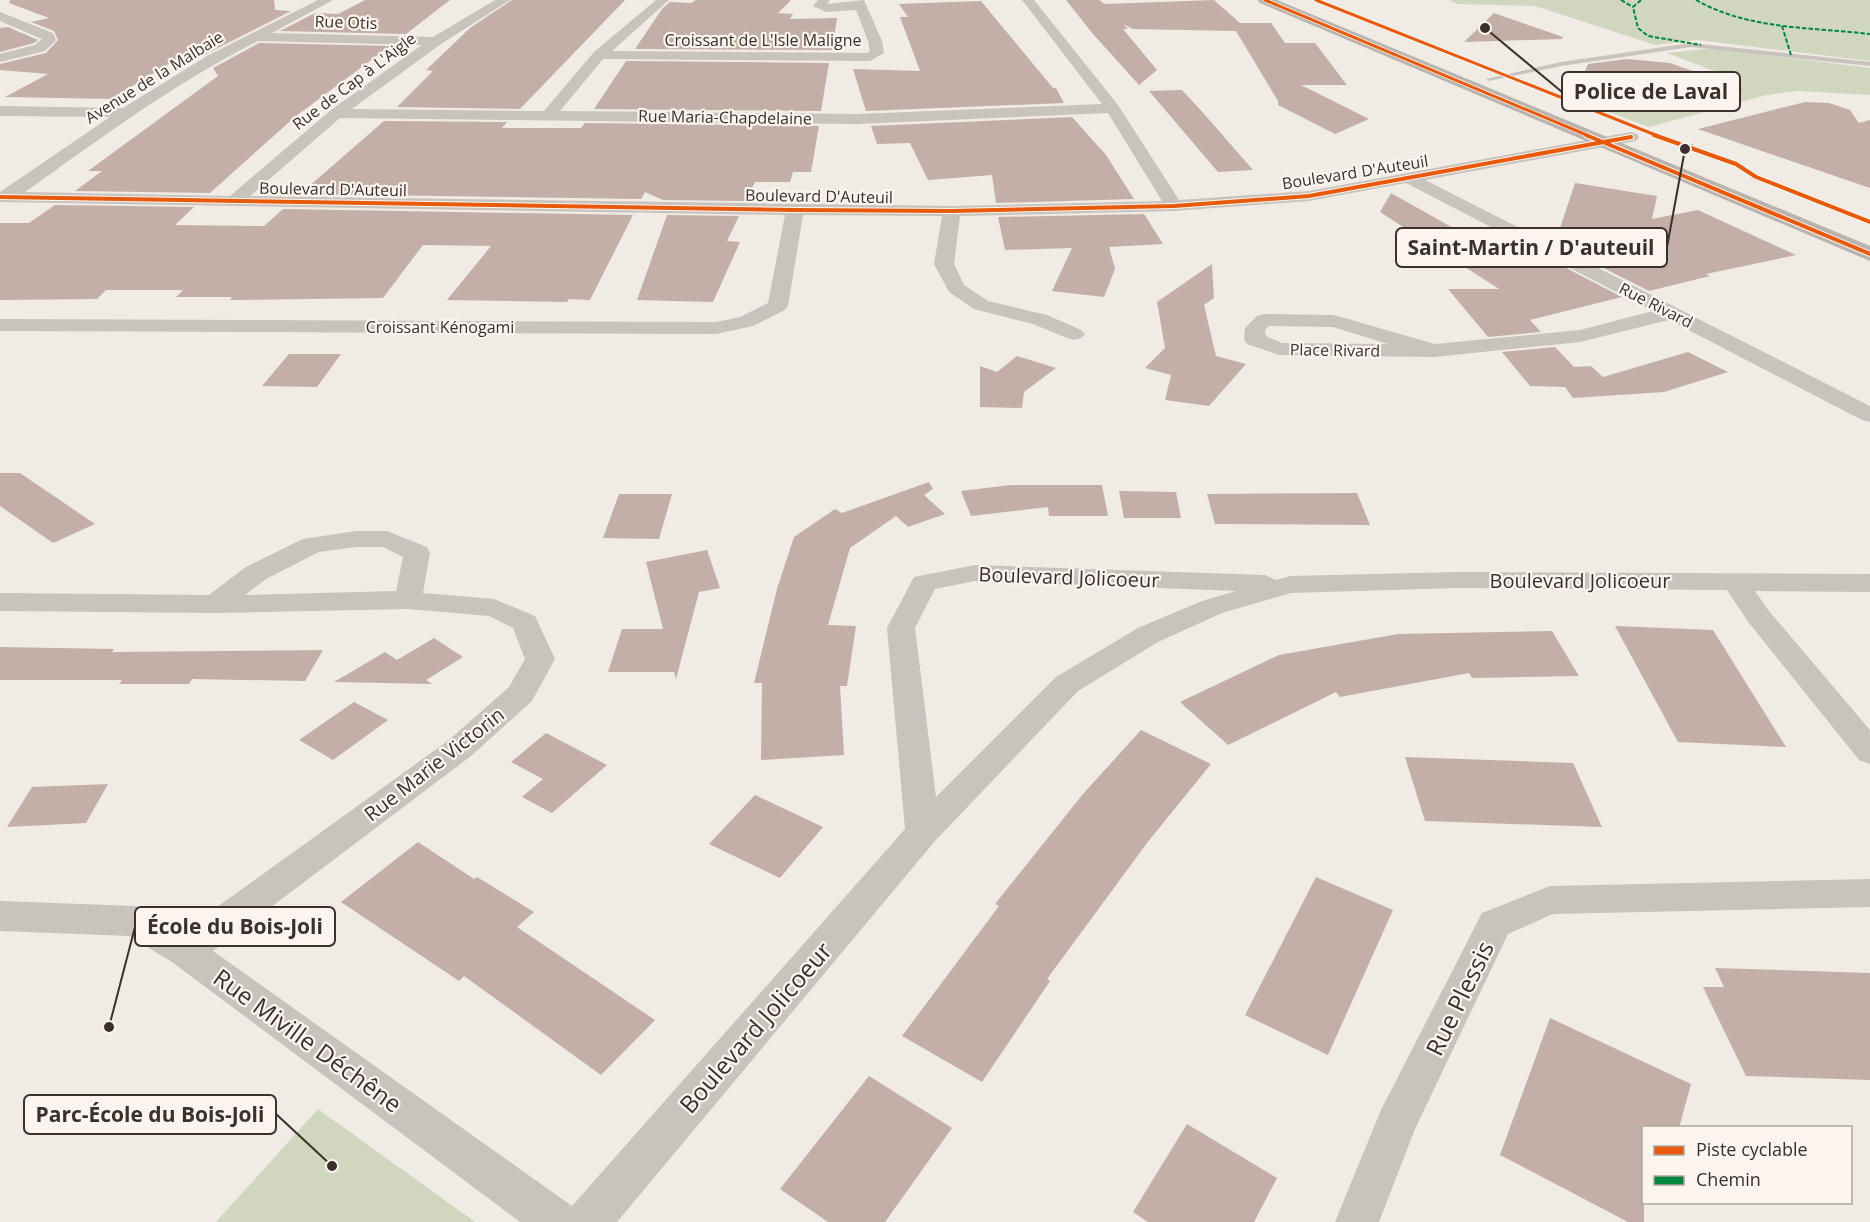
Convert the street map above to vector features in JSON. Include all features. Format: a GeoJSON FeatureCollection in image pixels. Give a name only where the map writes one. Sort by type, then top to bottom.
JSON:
{"type":"FeatureCollection","features":[{"type":"Feature","properties":{"kind":"main road"},"geometry":{"type":"LineString","coordinates":[[1265,0],[1870,254]]}},
{"type":"Feature","properties":{"kind":"main road"},"geometry":{"type":"LineString","coordinates":[[1299,0],[1870,233]]}},
{"type":"Feature","properties":{"kind":"main road"},"geometry":{"type":"LineString","coordinates":[[1366,42],[1389,38]]}},
{"type":"Feature","properties":{"kind":"main road"},"geometry":{"type":"LineString","coordinates":[[1472,88],[1490,79]]}},
{"type":"Feature","properties":{"kind":"street","name":"Rue de Cap à L'Aigle"},"geometry":{"type":"LineString","coordinates":[[234,201],[336,113],[436,41],[504,0]]}},
{"type":"Feature","properties":{"kind":"street"},"geometry":{"type":"LineString","coordinates":[[549,114],[599,55],[663,0]]}},
{"type":"Feature","properties":{"kind":"street","name":"Croissant de L'Isle Maligne"},"geometry":{"type":"LineString","coordinates":[[599,55],[870,57],[877,53],[875,41],[860,3],[826,8],[819,6],[824,0]]}},
{"type":"Feature","properties":{"kind":"street"},"geometry":{"type":"LineString","coordinates":[[1028,0],[1113,108],[1174,206]]}},
{"type":"Feature","properties":{"kind":"street"},"geometry":{"type":"LineString","coordinates":[[296,1],[323,2]]}},
{"type":"Feature","properties":{"kind":"street","name":"Avenue de la Malbaie"},"geometry":{"type":"LineString","coordinates":[[3,197],[126,113],[212,59],[323,2]]}},
{"type":"Feature","properties":{"kind":"street"},"geometry":{"type":"LineString","coordinates":[[0,16],[48,36],[49,40],[40,48],[0,58]]}},
{"type":"Feature","properties":{"kind":"street","name":"Rue Otis"},"geometry":{"type":"LineString","coordinates":[[254,36],[436,41]]}},
{"type":"Feature","properties":{"kind":"street","name":"Rue Maria-Chapdelaine"},"geometry":{"type":"LineString","coordinates":[[336,113],[858,119],[1113,108]]}},
{"type":"Feature","properties":{"kind":"street"},"geometry":{"type":"LineString","coordinates":[[0,111],[126,113]]}},
{"type":"Feature","properties":{"kind":"street","name":"Boulevard D'Auteuil"},"geometry":{"type":"LineString","coordinates":[[3,197],[795,210],[952,211],[1174,206],[1309,196],[1632,137]]}},
{"type":"Feature","properties":{"kind":"street","name":"Rue Rivard"},"geometry":{"type":"LineString","coordinates":[[1409,178],[1870,415]]}},
{"type":"Feature","properties":{"kind":"street","name":"Croissant Kénogami"},"geometry":{"type":"LineString","coordinates":[[0,325],[716,328],[746,322],[778,306],[795,210]]}},
{"type":"Feature","properties":{"kind":"street"},"geometry":{"type":"LineString","coordinates":[[952,211],[944,264],[956,288],[981,305],[1040,319],[1074,334]]}},
{"type":"Feature","properties":{"kind":"street","name":"Place Rivard"},"geometry":{"type":"LineString","coordinates":[[1434,351],[1334,321],[1264,320],[1255,328],[1255,339],[1279,349],[1434,351],[1580,336],[1670,313]]}},
{"type":"Feature","properties":{"kind":"street"},"geometry":{"type":"LineString","coordinates":[[215,604],[256,573],[312,546],[356,539],[387,539],[417,553],[408,600]]}},
{"type":"Feature","properties":{"kind":"street","name":"Boulevard Jolicoeur"},"geometry":{"type":"LineString","coordinates":[[923,832],[901,628],[924,583],[975,573],[1290,585],[1457,580],[1870,583]]}},
{"type":"Feature","properties":{"kind":"street"},"geometry":{"type":"LineString","coordinates":[[1735,581],[1759,617],[1870,752]]}},
{"type":"Feature","properties":{"kind":"street","name":"Boulevard Jolicoeur"},"geometry":{"type":"LineString","coordinates":[[588,1222],[923,832],[1067,684],[1148,635],[1212,607],[1290,585]]}},
{"type":"Feature","properties":{"kind":"street","name":"Rue Marie Victorin"},"geometry":{"type":"LineString","coordinates":[[0,602],[215,604],[408,600],[494,608],[525,622],[540,659],[521,694],[460,748],[185,951]]}},
{"type":"Feature","properties":{"kind":"street","name":"Rue Plessis"},"geometry":{"type":"LineString","coordinates":[[1357,1222],[1396,1124],[1495,924],[1550,900],[1870,893]]}},
{"type":"Feature","properties":{"kind":"street","name":"Rue Miville Déchêne"},"geometry":{"type":"LineString","coordinates":[[0,916],[135,921],[185,951],[557,1222]]}},
{"type":"Feature","properties":{"kind":"lane"},"geometry":{"type":"LineString","coordinates":[[1490,79],[1561,64],[1684,46],[1712,46],[1870,64]]}},
{"type":"Feature","properties":{"kind":"path"},"geometry":{"type":"LineString","coordinates":[[1679,142],[1694,146]]}},
{"type":"Feature","properties":{"kind":"green space"},"geometry":{"type":"Polygon","coordinates":[[[1449,0],[1870,0],[1870,61],[1697,40],[1655,45],[1535,6],[1457,4],[1449,0]]]}},
{"type":"Feature","properties":{"kind":"green space"},"geometry":{"type":"Polygon","coordinates":[[[1714,48],[1870,68],[1870,95],[1797,91],[1767,95],[1649,127],[1606,111],[1676,92],[1718,85],[1718,78],[1738,80],[1667,53],[1714,48]]]}},
{"type":"Feature","properties":{"kind":"green space"},"geometry":{"type":"Polygon","coordinates":[[[318,1109],[475,1222],[216,1222],[318,1109]]]}},
{"type":"Feature","properties":{"kind":"building"},"geometry":{"type":"Polygon","coordinates":[[[10,0],[274,0],[275,10],[291,11],[204,55],[198,46],[111,99],[5,97],[48,74],[0,70],[0,64],[46,53],[58,40],[54,31],[31,22],[49,18],[9,3],[10,0]]]}},
{"type":"Feature","properties":{"kind":"building"},"geometry":{"type":"Polygon","coordinates":[[[365,0],[450,0],[406,34],[280,31],[315,13],[338,14],[365,0]]]}},
{"type":"Feature","properties":{"kind":"building"},"geometry":{"type":"Polygon","coordinates":[[[512,0],[625,0],[520,109],[397,107],[433,71],[426,70],[470,28],[512,0]]]}},
{"type":"Feature","properties":{"kind":"building"},"geometry":{"type":"Polygon","coordinates":[[[696,0],[791,0],[778,13],[793,14],[790,19],[837,18],[832,50],[635,49],[662,9],[670,2],[691,3],[696,0]]]}},
{"type":"Feature","properties":{"kind":"building"},"geometry":{"type":"Polygon","coordinates":[[[1066,0],[1099,0],[1105,4],[1214,0],[1240,23],[1271,23],[1285,43],[1315,43],[1347,85],[1301,85],[1369,119],[1335,134],[1278,105],[1278,101],[1236,31],[1133,29],[1123,24],[1128,29],[1123,29],[1157,70],[1139,85],[1066,0]]]}},
{"type":"Feature","properties":{"kind":"building"},"geometry":{"type":"Polygon","coordinates":[[[981,1],[1053,88],[1056,88],[1064,103],[866,111],[853,69],[920,71],[900,17],[908,17],[899,4],[981,1]]]}},
{"type":"Feature","properties":{"kind":"building"},"geometry":{"type":"Polygon","coordinates":[[[1494,13],[1563,37],[1562,39],[1464,42],[1494,13]]]}},
{"type":"Feature","properties":{"kind":"building"},"geometry":{"type":"Polygon","coordinates":[[[8,27],[38,40],[0,52],[0,28],[8,27]]]}},
{"type":"Feature","properties":{"kind":"building"},"geometry":{"type":"Polygon","coordinates":[[[259,43],[390,46],[296,116],[210,193],[75,191],[102,171],[88,171],[218,76],[213,68],[259,43]]]}},
{"type":"Feature","properties":{"kind":"building"},"geometry":{"type":"Polygon","coordinates":[[[1627,59],[1670,63],[1742,88],[1740,99],[1610,86],[1583,76],[1588,64],[1627,59]]]}},
{"type":"Feature","properties":{"kind":"building"},"geometry":{"type":"Polygon","coordinates":[[[626,61],[829,63],[821,111],[594,109],[626,61]]]}},
{"type":"Feature","properties":{"kind":"building"},"geometry":{"type":"Polygon","coordinates":[[[1182,90],[1253,170],[1218,172],[1149,91],[1182,90]]]}},
{"type":"Feature","properties":{"kind":"building"},"geometry":{"type":"Polygon","coordinates":[[[1805,102],[1829,103],[1850,110],[1859,123],[1870,120],[1870,188],[1698,129],[1805,102]]]}},
{"type":"Feature","properties":{"kind":"building"},"geometry":{"type":"Polygon","coordinates":[[[1072,117],[1106,155],[1134,199],[996,203],[992,175],[928,180],[910,143],[877,144],[871,126],[1072,117]]]}},
{"type":"Feature","properties":{"kind":"building"},"geometry":{"type":"Polygon","coordinates":[[[384,121],[507,122],[502,128],[581,128],[585,123],[819,126],[811,172],[793,172],[790,182],[755,182],[746,201],[663,200],[645,192],[641,199],[300,194],[384,121]]]}},
{"type":"Feature","properties":{"kind":"building"},"geometry":{"type":"Polygon","coordinates":[[[1575,183],[1657,196],[1652,219],[1698,210],[1796,255],[1706,274],[1710,276],[1649,291],[1544,238],[1558,234],[1575,183]]]}},
{"type":"Feature","properties":{"kind":"building"},"geometry":{"type":"Polygon","coordinates":[[[1391,193],[1494,251],[1520,244],[1622,297],[1530,320],[1541,332],[1488,337],[1448,289],[1499,289],[1380,212],[1391,193]]]}},
{"type":"Feature","properties":{"kind":"building"},"geometry":{"type":"Polygon","coordinates":[[[55,205],[194,207],[175,225],[264,226],[283,209],[633,215],[590,300],[569,299],[567,302],[447,300],[491,246],[423,245],[383,298],[230,300],[232,297],[176,297],[183,290],[106,290],[97,299],[0,300],[0,223],[29,223],[55,205]]]}},
{"type":"Feature","properties":{"kind":"building"},"geometry":{"type":"Polygon","coordinates":[[[1144,214],[1163,244],[1109,247],[1115,269],[1104,297],[1052,291],[1072,248],[1005,250],[998,217],[1144,214]]]}},
{"type":"Feature","properties":{"kind":"building"},"geometry":{"type":"Polygon","coordinates":[[[667,215],[739,216],[727,241],[740,242],[713,302],[637,300],[667,215]]]}},
{"type":"Feature","properties":{"kind":"building"},"geometry":{"type":"Polygon","coordinates":[[[1212,264],[1214,298],[1204,305],[1216,356],[1246,364],[1209,406],[1165,400],[1171,375],[1145,368],[1165,348],[1157,302],[1212,264]]]}},
{"type":"Feature","properties":{"kind":"building"},"geometry":{"type":"Polygon","coordinates":[[[1555,347],[1574,367],[1591,366],[1603,377],[1688,352],[1728,372],[1664,392],[1573,398],[1565,387],[1530,386],[1502,352],[1555,347]]]}},
{"type":"Feature","properties":{"kind":"building"},"geometry":{"type":"Polygon","coordinates":[[[289,354],[341,354],[317,387],[262,386],[289,354]]]}},
{"type":"Feature","properties":{"kind":"building"},"geometry":{"type":"Polygon","coordinates":[[[1017,356],[1056,368],[1024,392],[1022,408],[980,407],[980,366],[997,372],[1017,356]]]}},
{"type":"Feature","properties":{"kind":"building"},"geometry":{"type":"Polygon","coordinates":[[[0,473],[20,473],[95,524],[53,543],[0,506],[0,473]]]}},
{"type":"Feature","properties":{"kind":"building"},"geometry":{"type":"Polygon","coordinates":[[[929,482],[933,489],[924,495],[945,514],[908,527],[896,516],[850,548],[828,625],[856,626],[847,686],[840,686],[844,755],[761,760],[762,683],[754,683],[777,589],[794,537],[835,509],[842,513],[929,482]]]}},
{"type":"Feature","properties":{"kind":"building"},"geometry":{"type":"Polygon","coordinates":[[[1010,485],[1102,485],[1108,516],[1049,516],[1048,507],[971,516],[961,491],[1010,485]]]}},
{"type":"Feature","properties":{"kind":"building"},"geometry":{"type":"Polygon","coordinates":[[[1119,491],[1176,492],[1181,518],[1124,518],[1119,491]]]}},
{"type":"Feature","properties":{"kind":"building"},"geometry":{"type":"Polygon","coordinates":[[[1357,493],[1370,525],[1215,524],[1207,494],[1357,493]]]}},
{"type":"Feature","properties":{"kind":"building"},"geometry":{"type":"Polygon","coordinates":[[[619,494],[672,494],[659,539],[603,538],[619,494]]]}},
{"type":"Feature","properties":{"kind":"building"},"geometry":{"type":"Polygon","coordinates":[[[707,550],[720,588],[699,592],[676,679],[674,672],[608,672],[622,629],[663,629],[646,562],[707,550]]]}},
{"type":"Feature","properties":{"kind":"building"},"geometry":{"type":"Polygon","coordinates":[[[1615,626],[1713,630],[1786,747],[1678,742],[1615,626]]]}},
{"type":"Feature","properties":{"kind":"building"},"geometry":{"type":"Polygon","coordinates":[[[1552,631],[1579,676],[1472,678],[1469,673],[1340,697],[1336,692],[1228,745],[1180,702],[1279,655],[1398,634],[1552,631]]]}},
{"type":"Feature","properties":{"kind":"building"},"geometry":{"type":"Polygon","coordinates":[[[434,638],[463,657],[426,680],[432,684],[334,682],[385,652],[397,660],[434,638]]]}},
{"type":"Feature","properties":{"kind":"building"},"geometry":{"type":"Polygon","coordinates":[[[0,647],[114,649],[112,652],[323,650],[305,681],[192,679],[189,684],[119,684],[122,680],[0,680],[0,647]]]}},
{"type":"Feature","properties":{"kind":"building"},"geometry":{"type":"Polygon","coordinates":[[[354,702],[388,720],[333,760],[299,740],[354,702]]]}},
{"type":"Feature","properties":{"kind":"building"},"geometry":{"type":"Polygon","coordinates":[[[1141,730],[1211,764],[1147,843],[1047,979],[1050,981],[982,1082],[902,1036],[999,906],[995,904],[1083,794],[1141,730]]]}},
{"type":"Feature","properties":{"kind":"building"},"geometry":{"type":"Polygon","coordinates":[[[546,733],[607,765],[552,813],[522,797],[543,779],[511,762],[546,733]]]}},
{"type":"Feature","properties":{"kind":"building"},"geometry":{"type":"Polygon","coordinates":[[[1405,757],[1573,763],[1602,827],[1425,821],[1405,757]]]}},
{"type":"Feature","properties":{"kind":"building"},"geometry":{"type":"Polygon","coordinates":[[[108,784],[86,823],[7,827],[32,787],[108,784]]]}},
{"type":"Feature","properties":{"kind":"building"},"geometry":{"type":"Polygon","coordinates":[[[755,795],[823,827],[780,878],[709,844],[755,795]]]}},
{"type":"Feature","properties":{"kind":"building"},"geometry":{"type":"Polygon","coordinates":[[[418,842],[474,879],[477,877],[534,912],[517,927],[655,1020],[601,1075],[464,976],[459,981],[341,902],[418,842]]]}},
{"type":"Feature","properties":{"kind":"building"},"geometry":{"type":"Polygon","coordinates":[[[1316,877],[1393,910],[1328,1055],[1245,1015],[1316,877]]]}},
{"type":"Feature","properties":{"kind":"building"},"geometry":{"type":"Polygon","coordinates":[[[1715,968],[1870,973],[1870,1080],[1746,1076],[1703,987],[1724,987],[1715,968]]]}},
{"type":"Feature","properties":{"kind":"building"},"geometry":{"type":"Polygon","coordinates":[[[1550,1018],[1691,1084],[1680,1126],[1642,1126],[1644,1222],[1628,1222],[1500,1155],[1550,1018]]]}},
{"type":"Feature","properties":{"kind":"building"},"geometry":{"type":"Polygon","coordinates":[[[869,1076],[952,1128],[885,1222],[828,1222],[780,1189],[869,1076]]]}},
{"type":"Feature","properties":{"kind":"building"},"geometry":{"type":"Polygon","coordinates":[[[1187,1124],[1277,1178],[1254,1222],[1148,1222],[1133,1212],[1187,1124]]]}},
{"type":"Feature","properties":{"kind":"marked path"},"geometry":{"type":"LineString","coordinates":[[1621,0],[1633,7]]}},
{"type":"Feature","properties":{"kind":"marked path"},"geometry":{"type":"LineString","coordinates":[[1641,0],[1633,7],[1638,28],[1648,36],[1701,45]]}},
{"type":"Feature","properties":{"kind":"marked path"},"geometry":{"type":"LineString","coordinates":[[1696,0],[1713,10],[1756,22],[1870,34]]}},
{"type":"Feature","properties":{"kind":"marked path"},"geometry":{"type":"LineString","coordinates":[[1782,26],[1791,55]]}},
{"type":"Feature","properties":{"kind":"cycle path"},"geometry":{"type":"LineString","coordinates":[[1265,0],[1870,254]]}},
{"type":"Feature","properties":{"kind":"cycle path"},"geometry":{"type":"LineString","coordinates":[[1316,0],[1629,126],[1736,164],[1756,177],[1870,222]]}},
{"type":"Feature","properties":{"kind":"cycle path"},"geometry":{"type":"LineString","coordinates":[[0,197],[795,210],[952,211],[1174,206],[1309,196],[1631,137]]}},
{"type":"Feature","properties":{"kind":"place","name":"Police de Laval"},"geometry":{"type":"Point","coordinates":[1485,28]}},
{"type":"Feature","properties":{"kind":"place","name":"Saint-Martin / D'auteuil"},"geometry":{"type":"Point","coordinates":[1685,149]}},
{"type":"Feature","properties":{"kind":"place","name":"École du Bois-Joli"},"geometry":{"type":"Point","coordinates":[109,1027]}},
{"type":"Feature","properties":{"kind":"place","name":"Parc-École du Bois-Joli"},"geometry":{"type":"Point","coordinates":[332,1166]}}]}
